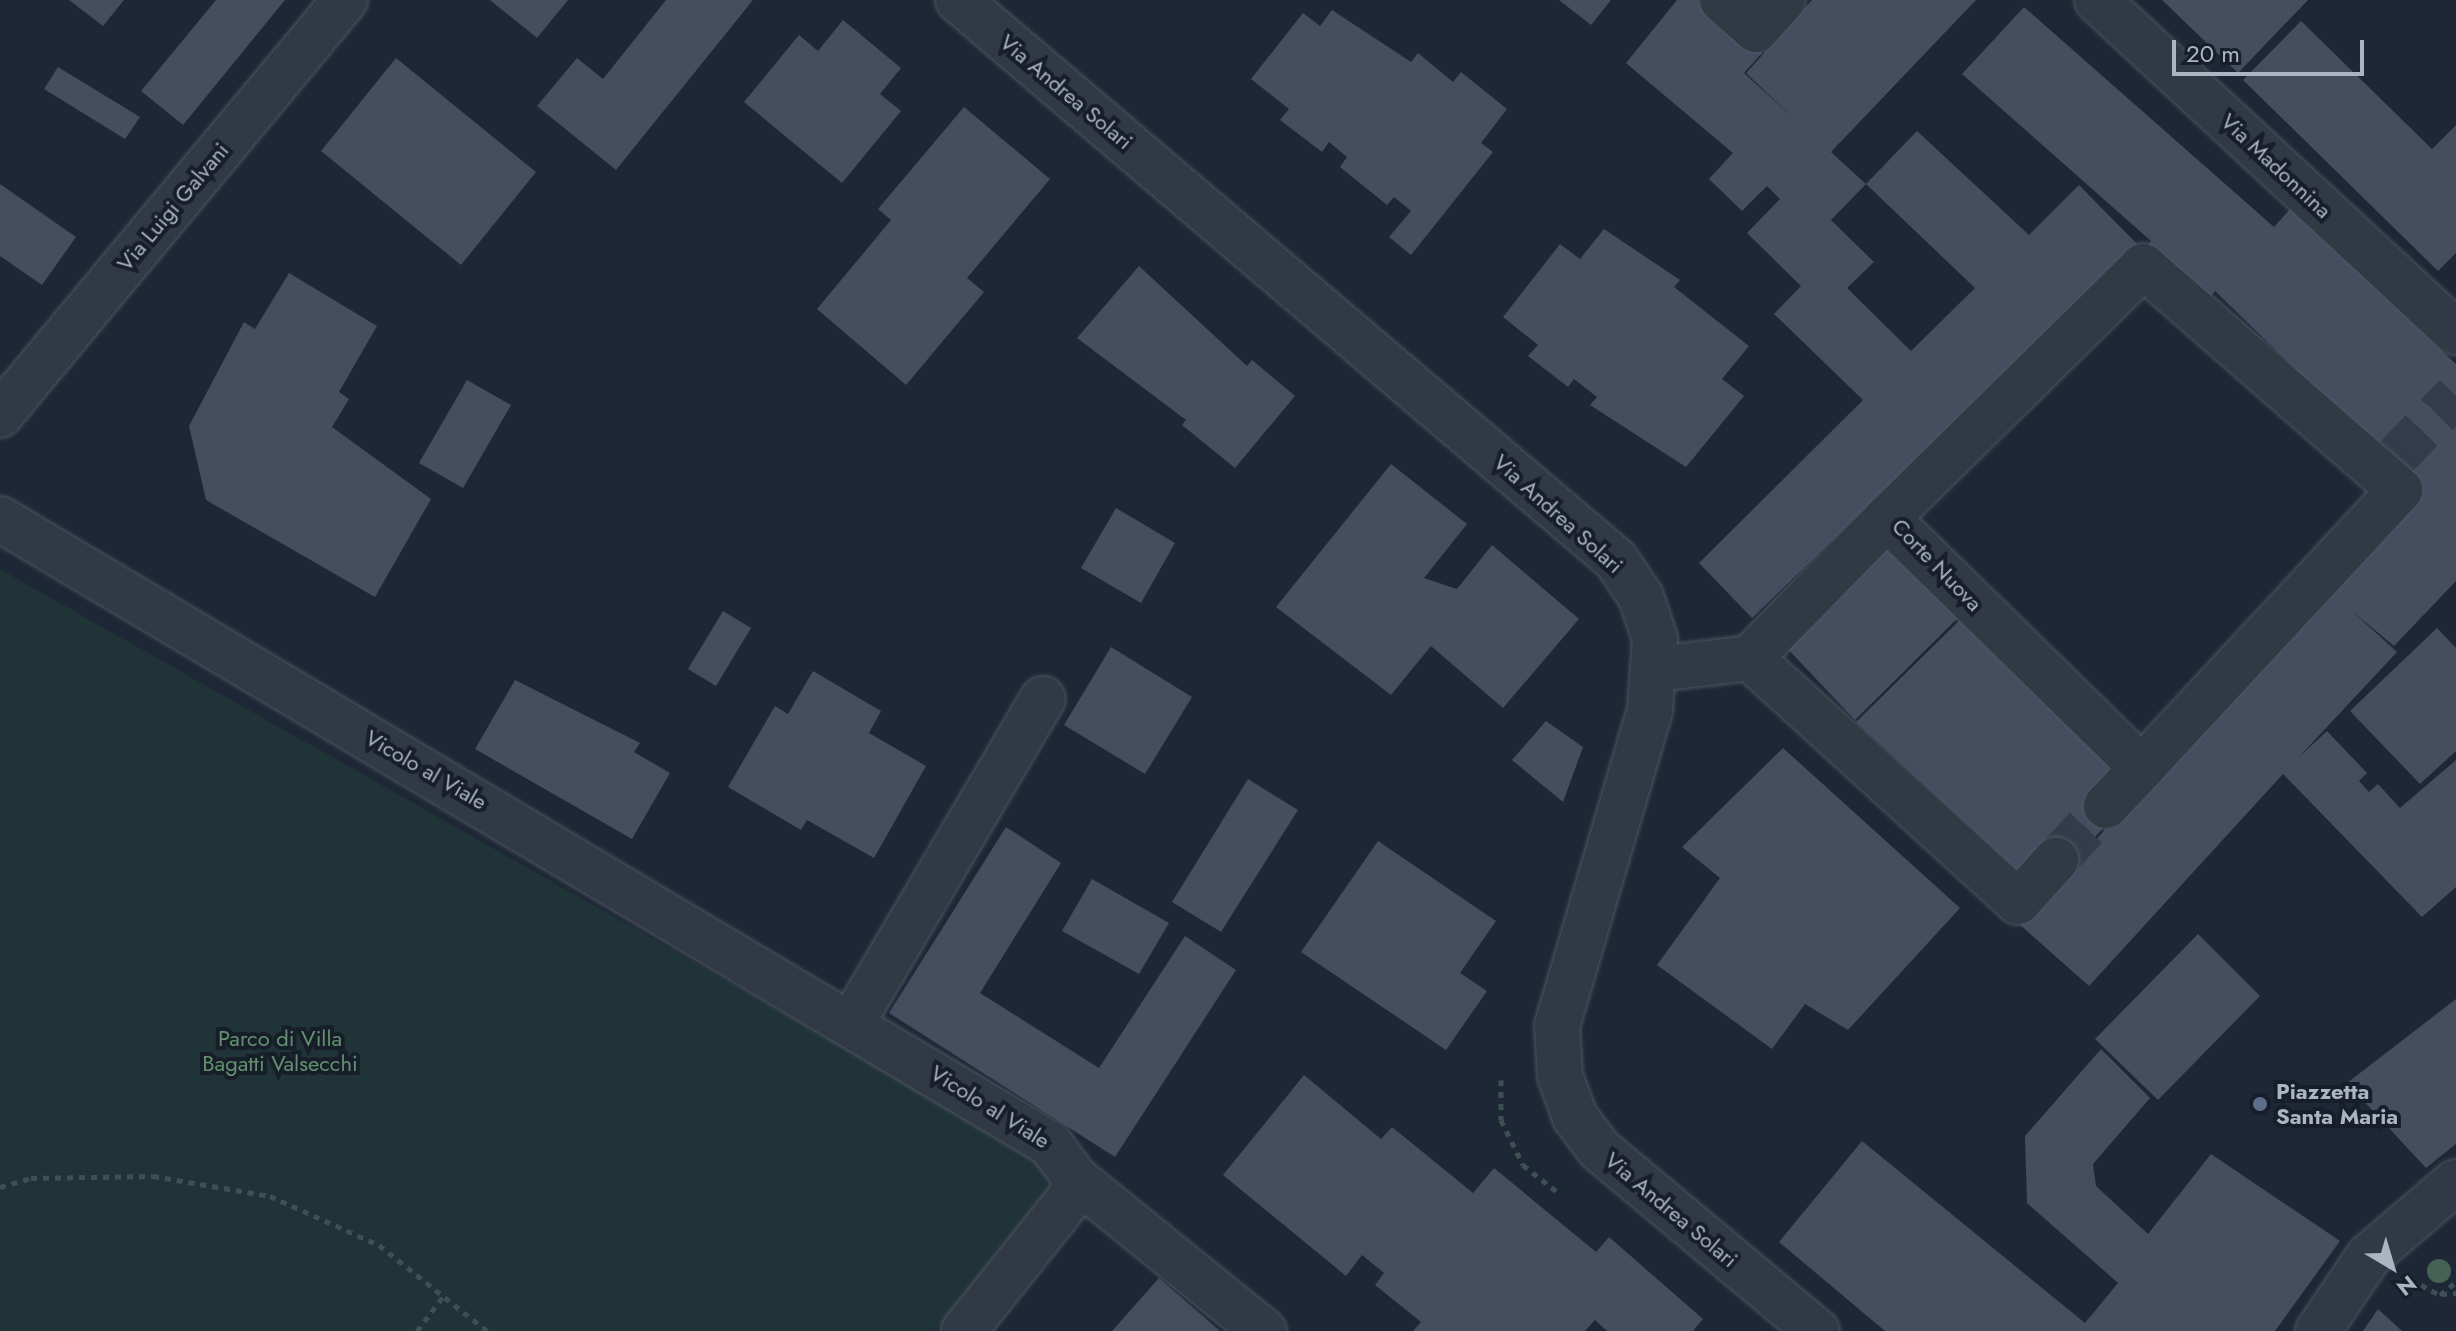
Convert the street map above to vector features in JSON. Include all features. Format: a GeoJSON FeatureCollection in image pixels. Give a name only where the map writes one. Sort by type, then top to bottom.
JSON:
{"type":"FeatureCollection","features":[{"type":"Feature","properties":{"kind":"street","name":"Via Luigi Galvani"},"geometry":{"type":"LineString","coordinates":[[0,415],[345,0]]}},
{"type":"Feature","properties":{"kind":"street","name":"Via Andrea Solari"},"geometry":{"type":"LineString","coordinates":[[958,0],[1616,560],[1641,597],[1657,669],[1557,1025],[1560,1076],[1575,1117],[1599,1149],[1817,1331]]}},
{"type":"Feature","properties":{"kind":"street"},"geometry":{"type":"LineString","coordinates":[[1722,0],[1756,30],[1783,0]]}},
{"type":"Feature","properties":{"kind":"street","name":"Via Madonnina"},"geometry":{"type":"LineString","coordinates":[[2097,0],[2454,325]]}},
{"type":"Feature","properties":{"kind":"street","name":"Corte Nuova"},"geometry":{"type":"LineString","coordinates":[[2143,266],[2386,467],[2400,490],[2142,768],[1887,518],[2143,266]]}},
{"type":"Feature","properties":{"kind":"street"},"geometry":{"type":"LineString","coordinates":[[1657,669],[1750,658],[1887,518]]}},
{"type":"Feature","properties":{"kind":"street","name":"Vicolo al Viale"},"geometry":{"type":"LineString","coordinates":[[0,519],[853,1021],[1050,1144],[1076,1179],[1264,1331]]}},
{"type":"Feature","properties":{"kind":"street"},"geometry":{"type":"LineString","coordinates":[[1750,658],[2018,902],[2056,860]]}},
{"type":"Feature","properties":{"kind":"street"},"geometry":{"type":"LineString","coordinates":[[853,1021],[1043,699]]}},
{"type":"Feature","properties":{"kind":"street"},"geometry":{"type":"LineString","coordinates":[[2106,806],[2142,768]]}},
{"type":"Feature","properties":{"kind":"street"},"geometry":{"type":"LineString","coordinates":[[964,1331],[1065,1206],[1076,1179]]}},
{"type":"Feature","properties":{"kind":"street"},"geometry":{"type":"LineString","coordinates":[[2318,1331],[2369,1256],[2456,1182]]}},
{"type":"Feature","properties":{"kind":"path"},"geometry":{"type":"LineString","coordinates":[[1501,1072],[1501,1120],[1523,1165],[1560,1194],[1599,1149]]}},
{"type":"Feature","properties":{"kind":"path"},"geometry":{"type":"LineString","coordinates":[[0,1187],[31,1178],[153,1176],[270,1196],[379,1245],[446,1293],[487,1331]]}},
{"type":"Feature","properties":{"kind":"path"},"geometry":{"type":"LineString","coordinates":[[2405,1278],[2440,1295],[2456,1293]]}},
{"type":"Feature","properties":{"kind":"path"},"geometry":{"type":"LineString","coordinates":[[2440,1295],[2456,1282]]}},
{"type":"Feature","properties":{"kind":"path"},"geometry":{"type":"LineString","coordinates":[[417,1331],[446,1293]]}},
{"type":"Feature","properties":{"kind":"green space","name":"Parco di Villa Bagatti Valsecchi"},"geometry":{"type":"Polygon","coordinates":[[[0,569],[1044,1160],[1047,1191],[937,1331],[0,1331],[0,569]]]}},
{"type":"Feature","properties":{"kind":"building"},"geometry":{"type":"Polygon","coordinates":[[[69,0],[124,0],[103,26],[69,0]]]}},
{"type":"Feature","properties":{"kind":"building"},"geometry":{"type":"Polygon","coordinates":[[[216,0],[285,0],[183,125],[141,91],[216,0]]]}},
{"type":"Feature","properties":{"kind":"building"},"geometry":{"type":"Polygon","coordinates":[[[490,0],[568,0],[537,38],[490,0]]]}},
{"type":"Feature","properties":{"kind":"building"},"geometry":{"type":"Polygon","coordinates":[[[666,0],[753,0],[616,170],[537,106],[577,58],[603,79],[666,0]]]}},
{"type":"Feature","properties":{"kind":"building"},"geometry":{"type":"Polygon","coordinates":[[[1559,0],[1611,0],[1591,25],[1559,0]]]}},
{"type":"Feature","properties":{"kind":"building"},"geometry":{"type":"Polygon","coordinates":[[[1677,0],[1698,0],[1762,53],[1744,73],[1866,184],[1917,131],[2029,235],[2079,185],[2138,245],[1752,618],[1699,563],[1863,400],[1774,314],[1801,286],[1747,233],[1780,199],[1767,186],[1742,211],[1709,179],[1733,153],[1626,63],[1677,0]],[[1866,184],[1831,220],[1874,262],[1847,288],[1911,351],[1975,288],[1866,184]]]}},
{"type":"Feature","properties":{"kind":"building"},"geometry":{"type":"Polygon","coordinates":[[[1812,0],[1976,0],[1830,153],[1746,73],[1812,0]]]}},
{"type":"Feature","properties":{"kind":"building"},"geometry":{"type":"Polygon","coordinates":[[[2162,0],[2308,0],[2238,73],[2162,0]]]}},
{"type":"Feature","properties":{"kind":"building"},"geometry":{"type":"Polygon","coordinates":[[[2024,7],[2274,227],[2291,208],[2456,364],[2456,581],[2394,646],[2352,611],[2397,652],[2298,758],[2327,731],[2367,773],[2359,781],[2369,792],[2378,784],[2400,808],[2456,760],[2456,887],[2422,917],[2283,774],[2089,986],[2019,924],[2417,487],[2215,291],[2204,305],[2142,250],[2151,241],[1962,74],[2024,7]]]}},
{"type":"Feature","properties":{"kind":"building"},"geometry":{"type":"Polygon","coordinates":[[[1332,10],[1411,62],[1418,53],[1453,82],[1461,72],[1507,109],[1481,143],[1493,152],[1411,255],[1389,237],[1411,211],[1394,197],[1387,205],[1340,167],[1347,157],[1329,142],[1322,152],[1280,120],[1289,109],[1251,79],[1303,13],[1320,26],[1332,10]]]}},
{"type":"Feature","properties":{"kind":"building"},"geometry":{"type":"Polygon","coordinates":[[[843,20],[901,68],[880,94],[901,111],[842,183],[744,102],[799,35],[818,51],[843,20]]]}},
{"type":"Feature","properties":{"kind":"building"},"geometry":{"type":"Polygon","coordinates":[[[2301,21],[2432,149],[2456,125],[2456,253],[2438,271],[2243,80],[2301,21]]]}},
{"type":"Feature","properties":{"kind":"building"},"geometry":{"type":"Polygon","coordinates":[[[396,58],[536,172],[461,265],[321,151],[396,58]]]}},
{"type":"Feature","properties":{"kind":"building"},"geometry":{"type":"Polygon","coordinates":[[[58,67],[140,117],[125,139],[44,89],[58,67]]]}},
{"type":"Feature","properties":{"kind":"building"},"geometry":{"type":"Polygon","coordinates":[[[964,107],[1050,179],[967,278],[984,292],[906,385],[817,309],[891,220],[878,209],[964,107]]]}},
{"type":"Feature","properties":{"kind":"building"},"geometry":{"type":"Polygon","coordinates":[[[0,184],[76,237],[42,285],[0,256],[0,184]]]}},
{"type":"Feature","properties":{"kind":"building"},"geometry":{"type":"Polygon","coordinates":[[[1604,229],[1680,280],[1674,287],[1749,346],[1722,379],[1744,396],[1686,467],[1590,405],[1597,397],[1574,379],[1568,387],[1528,356],[1538,345],[1503,317],[1560,244],[1580,259],[1604,229]]]}},
{"type":"Feature","properties":{"kind":"building"},"geometry":{"type":"Polygon","coordinates":[[[1139,266],[1247,366],[1252,360],[1295,396],[1235,468],[1182,425],[1186,420],[1077,338],[1139,266]]]}},
{"type":"Feature","properties":{"kind":"building"},"geometry":{"type":"Polygon","coordinates":[[[289,273],[377,326],[339,392],[349,399],[332,427],[431,499],[375,597],[206,500],[189,426],[244,322],[255,329],[289,273]]]}},
{"type":"Feature","properties":{"kind":"building"},"geometry":{"type":"Polygon","coordinates":[[[467,380],[511,405],[463,488],[419,463],[467,380]]]}},
{"type":"Feature","properties":{"kind":"building"},"geometry":{"type":"Polygon","coordinates":[[[1391,464],[1467,524],[1424,578],[1457,589],[1492,545],[1579,619],[1503,708],[1431,646],[1391,695],[1276,607],[1391,464]]]}},
{"type":"Feature","properties":{"kind":"building"},"geometry":{"type":"Polygon","coordinates":[[[1116,508],[1175,543],[1141,603],[1081,568],[1116,508]]]}},
{"type":"Feature","properties":{"kind":"building"},"geometry":{"type":"Polygon","coordinates":[[[1895,537],[1966,610],[1855,720],[1781,642],[1895,537]]]}},
{"type":"Feature","properties":{"kind":"building"},"geometry":{"type":"Polygon","coordinates":[[[723,611],[751,628],[716,686],[688,669],[723,611]]]}},
{"type":"Feature","properties":{"kind":"building"},"geometry":{"type":"Polygon","coordinates":[[[1967,613],[2119,768],[2115,815],[2066,869],[2022,875],[1856,722],[1967,613]]]}},
{"type":"Feature","properties":{"kind":"building"},"geometry":{"type":"Polygon","coordinates":[[[2437,628],[2456,648],[2456,751],[2420,784],[2350,711],[2437,628]]]}},
{"type":"Feature","properties":{"kind":"building"},"geometry":{"type":"Polygon","coordinates":[[[1111,647],[1192,697],[1145,774],[1064,725],[1111,647]]]}},
{"type":"Feature","properties":{"kind":"building"},"geometry":{"type":"Polygon","coordinates":[[[813,671],[881,711],[869,733],[926,766],[874,858],[807,820],[801,830],[728,787],[775,706],[788,714],[813,671]]]}},
{"type":"Feature","properties":{"kind":"building"},"geometry":{"type":"Polygon","coordinates":[[[515,680],[640,743],[634,752],[670,773],[632,839],[475,749],[515,680]]]}},
{"type":"Feature","properties":{"kind":"building"},"geometry":{"type":"Polygon","coordinates":[[[1546,721],[1583,747],[1563,802],[1512,760],[1546,721]]]}},
{"type":"Feature","properties":{"kind":"building"},"geometry":{"type":"Polygon","coordinates":[[[1783,748],[1960,908],[1848,1030],[1805,1004],[1772,1049],[1657,965],[1720,878],[1682,847],[1783,748]]]}},
{"type":"Feature","properties":{"kind":"building"},"geometry":{"type":"Polygon","coordinates":[[[1248,779],[1298,810],[1221,932],[1172,902],[1248,779]]]}},
{"type":"Feature","properties":{"kind":"building"},"geometry":{"type":"Polygon","coordinates":[[[1006,827],[1061,863],[980,993],[1099,1068],[1185,936],[1236,970],[1115,1157],[889,1013],[1006,827]]]}},
{"type":"Feature","properties":{"kind":"building"},"geometry":{"type":"Polygon","coordinates":[[[1378,841],[1496,921],[1460,973],[1487,991],[1446,1050],[1301,952],[1378,841]]]}},
{"type":"Feature","properties":{"kind":"building"},"geometry":{"type":"Polygon","coordinates":[[[1092,879],[1169,923],[1139,974],[1062,931],[1092,879]]]}},
{"type":"Feature","properties":{"kind":"building"},"geometry":{"type":"Polygon","coordinates":[[[2198,934],[2260,996],[2158,1100],[2095,1039],[2198,934]]]}},
{"type":"Feature","properties":{"kind":"building"},"geometry":{"type":"Polygon","coordinates":[[[2456,999],[2456,1144],[2426,1168],[2347,1083],[2456,999]]]}},
{"type":"Feature","properties":{"kind":"building"},"geometry":{"type":"Polygon","coordinates":[[[2101,1049],[2150,1098],[2093,1164],[2096,1186],[2148,1234],[2211,1154],[2340,1241],[2275,1331],[1885,1331],[1779,1242],[1862,1141],[2085,1323],[2118,1283],[2027,1203],[2025,1136],[2101,1049]]]}},
{"type":"Feature","properties":{"kind":"building"},"geometry":{"type":"Polygon","coordinates":[[[1304,1075],[1381,1139],[1392,1127],[1473,1193],[1494,1168],[1596,1252],[1609,1237],[1703,1319],[1693,1331],[1607,1331],[1595,1320],[1585,1331],[1413,1331],[1421,1322],[1375,1285],[1384,1273],[1362,1255],[1346,1276],[1223,1175],[1304,1075]]]}},
{"type":"Feature","properties":{"kind":"building"},"geometry":{"type":"Polygon","coordinates":[[[1159,1278],[1220,1331],[1112,1331],[1159,1278]]]}},
{"type":"Feature","properties":{"kind":"building"},"geometry":{"type":"Polygon","coordinates":[[[2378,1309],[2402,1331],[2363,1331],[2378,1309]]]}},
{"type":"Feature","properties":{"kind":"tunnel"},"geometry":{"type":"LineString","coordinates":[[2391,462],[2456,395]]}},
{"type":"Feature","properties":{"kind":"tunnel"},"geometry":{"type":"LineString","coordinates":[[2056,860],[2106,806]]}},
{"type":"Feature","properties":{"kind":"place","name":"Piazzetta Santa Maria"},"geometry":{"type":"Point","coordinates":[2260,1104]}}]}
